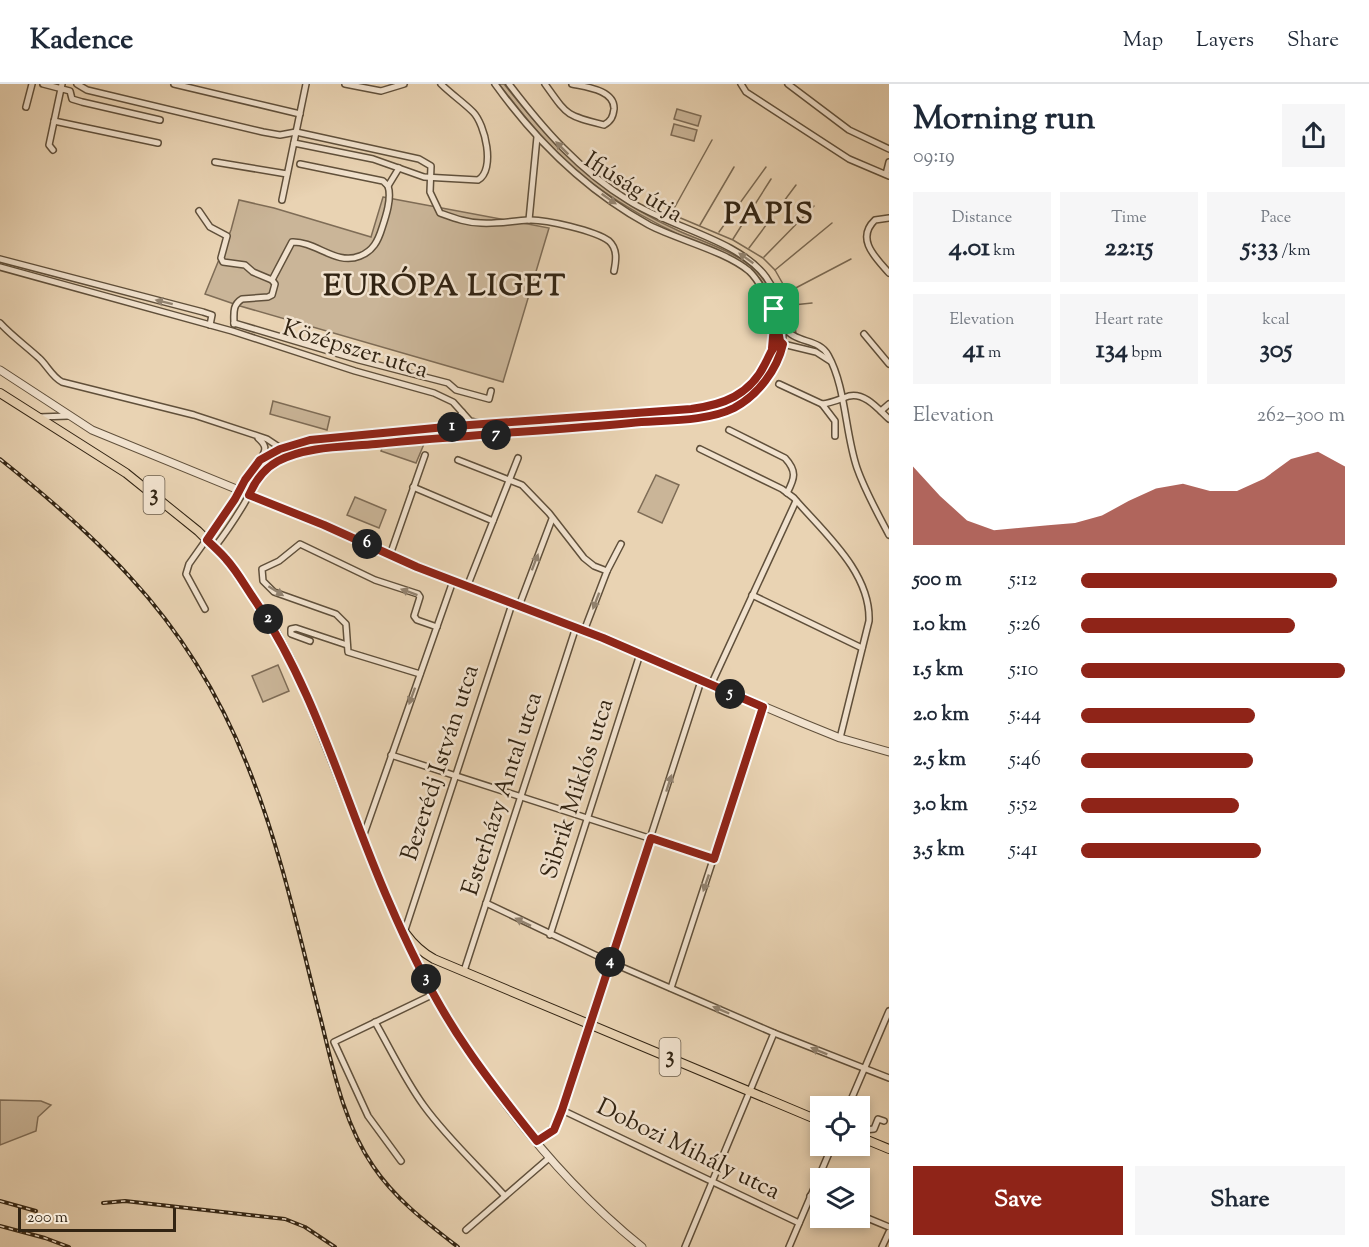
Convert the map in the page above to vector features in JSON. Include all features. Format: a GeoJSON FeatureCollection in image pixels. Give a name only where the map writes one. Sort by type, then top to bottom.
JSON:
{"type":"FeatureCollection","features":[{"type":"Feature","properties":{"kind":"main road","name":"3"},"geometry":{"type":"LineString","coordinates":[[0,393],[43,418],[126,473],[207,540],[227,560],[277,634],[306,694],[402,930],[419,948],[434,959],[810,1117]]}},
{"type":"Feature","properties":{"kind":"main road"},"geometry":{"type":"LineString","coordinates":[[870,1134],[889,1149]]}},
{"type":"Feature","properties":{"kind":"street"},"geometry":{"type":"LineString","coordinates":[[26,107],[32,84]]}},
{"type":"Feature","properties":{"kind":"street"},"geometry":{"type":"LineString","coordinates":[[43,84],[61,86],[70,91],[72,99],[160,120]]}},
{"type":"Feature","properties":{"kind":"street"},"geometry":{"type":"LineString","coordinates":[[76,84],[87,90],[263,132],[280,135],[296,132],[419,159],[430,166],[430,192],[440,213],[483,224],[529,220],[562,225],[609,241],[616,251],[614,271]]}},
{"type":"Feature","properties":{"kind":"street"},"geometry":{"type":"LineString","coordinates":[[176,84],[300,114]]}},
{"type":"Feature","properties":{"kind":"street"},"geometry":{"type":"LineString","coordinates":[[282,200],[306,84]]}},
{"type":"Feature","properties":{"kind":"street"},"geometry":{"type":"LineString","coordinates":[[345,84],[381,91],[404,84]]}},
{"type":"Feature","properties":{"kind":"street"},"geometry":{"type":"LineString","coordinates":[[294,143],[373,159],[411,174],[431,178],[478,180],[484,176],[488,168],[486,142],[479,122],[474,113],[441,84]]}},
{"type":"Feature","properties":{"kind":"street","name":"Ifjúság útja"},"geometry":{"type":"LineString","coordinates":[[495,84],[537,137],[568,169],[649,224],[725,258],[748,271],[769,299],[777,316],[782,341]]}},
{"type":"Feature","properties":{"kind":"street","name":"Ifjúság útja"},"geometry":{"type":"LineString","coordinates":[[452,437],[501,435],[717,415],[744,401],[760,387],[773,369],[782,341],[783,325],[776,294],[752,260],[732,248],[650,213],[608,186],[559,146],[509,84]]}},
{"type":"Feature","properties":{"kind":"street"},"geometry":{"type":"LineString","coordinates":[[548,85],[561,108],[568,114],[604,125],[609,122],[614,111],[611,98],[599,91],[572,84]]}},
{"type":"Feature","properties":{"kind":"street"},"geometry":{"type":"LineString","coordinates":[[741,84],[746,92],[849,159],[887,175],[889,162]]}},
{"type":"Feature","properties":{"kind":"street"},"geometry":{"type":"LineString","coordinates":[[788,84],[849,130],[889,149]]}},
{"type":"Feature","properties":{"kind":"street"},"geometry":{"type":"LineString","coordinates":[[53,150],[49,145],[61,86]]}},
{"type":"Feature","properties":{"kind":"street"},"geometry":{"type":"LineString","coordinates":[[54,121],[158,143]]}},
{"type":"Feature","properties":{"kind":"street"},"geometry":{"type":"LineString","coordinates":[[529,220],[537,137]]}},
{"type":"Feature","properties":{"kind":"street"},"geometry":{"type":"LineString","coordinates":[[214,162],[287,174]]}},
{"type":"Feature","properties":{"kind":"street"},"geometry":{"type":"LineString","coordinates":[[300,164],[383,181],[388,186]]}},
{"type":"Feature","properties":{"kind":"street"},"geometry":{"type":"LineString","coordinates":[[232,331],[234,309],[239,301],[272,295],[275,289],[272,280],[292,242],[341,258],[352,259],[366,254],[374,247],[389,200],[388,186],[399,168]]}},
{"type":"Feature","properties":{"kind":"street"},"geometry":{"type":"LineString","coordinates":[[199,211],[210,227],[227,236],[221,258],[223,262],[245,265],[253,272],[272,280]]}},
{"type":"Feature","properties":{"kind":"street"},"geometry":{"type":"LineString","coordinates":[[889,218],[875,220],[867,231],[866,238],[872,253],[889,273]]}},
{"type":"Feature","properties":{"kind":"street","name":"Középszer utca"},"geometry":{"type":"LineString","coordinates":[[0,259],[203,312],[212,315],[210,325]]}},
{"type":"Feature","properties":{"kind":"street","name":"Középszer utca"},"geometry":{"type":"LineString","coordinates":[[0,267],[232,331],[355,371],[434,393],[453,402],[470,421],[488,425]]}},
{"type":"Feature","properties":{"kind":"street","name":"Ifjúság útja"},"geometry":{"type":"LineString","coordinates":[[205,609],[186,574],[189,564],[260,460],[280,449],[310,440],[715,406],[736,397],[760,374],[772,348],[774,326],[769,299]]}},
{"type":"Feature","properties":{"kind":"street"},"geometry":{"type":"LineString","coordinates":[[0,323],[11,336],[40,359],[55,378],[62,382],[194,415],[267,439],[280,449],[285,458]]}},
{"type":"Feature","properties":{"kind":"street","name":"Középszer utca"},"geometry":{"type":"LineString","coordinates":[[234,323],[366,362],[448,383],[456,390],[489,399],[491,391]]}},
{"type":"Feature","properties":{"kind":"street"},"geometry":{"type":"LineString","coordinates":[[783,325],[791,336],[813,344],[828,354],[836,376],[857,468],[889,535]]}},
{"type":"Feature","properties":{"kind":"street"},"geometry":{"type":"LineString","coordinates":[[864,334],[889,364]]}},
{"type":"Feature","properties":{"kind":"street"},"geometry":{"type":"LineString","coordinates":[[782,341],[813,344]]}},
{"type":"Feature","properties":{"kind":"street"},"geometry":{"type":"LineString","coordinates":[[782,341],[816,352],[830,362]]}},
{"type":"Feature","properties":{"kind":"street","name":"Ifjúság útja"},"geometry":{"type":"LineString","coordinates":[[772,348],[782,341]]}},
{"type":"Feature","properties":{"kind":"street"},"geometry":{"type":"LineString","coordinates":[[355,371],[359,360]]}},
{"type":"Feature","properties":{"kind":"street"},"geometry":{"type":"LineString","coordinates":[[0,370],[92,430],[453,581],[576,627],[763,707],[840,738],[889,752]]}},
{"type":"Feature","properties":{"kind":"street"},"geometry":{"type":"LineString","coordinates":[[404,385],[409,373]]}},
{"type":"Feature","properties":{"kind":"street"},"geometry":{"type":"LineString","coordinates":[[779,384],[822,404],[835,421],[835,436]]}},
{"type":"Feature","properties":{"kind":"street"},"geometry":{"type":"LineString","coordinates":[[822,404],[852,395],[866,399],[889,419]]}},
{"type":"Feature","properties":{"kind":"street"},"geometry":{"type":"LineString","coordinates":[[881,411],[889,404]]}},
{"type":"Feature","properties":{"kind":"street"},"geometry":{"type":"LineString","coordinates":[[456,426],[462,412]]}},
{"type":"Feature","properties":{"kind":"street"},"geometry":{"type":"LineString","coordinates":[[462,412],[468,435]]}},
{"type":"Feature","properties":{"kind":"street"},"geometry":{"type":"LineString","coordinates":[[43,418],[68,416]]}},
{"type":"Feature","properties":{"kind":"street"},"geometry":{"type":"LineString","coordinates":[[729,430],[785,458],[792,465],[795,473],[794,479],[787,493]]}},
{"type":"Feature","properties":{"kind":"street","name":"Ifjúság útja"},"geometry":{"type":"LineString","coordinates":[[214,548],[268,467],[285,458],[313,450],[468,435],[498,433],[501,435]]}},
{"type":"Feature","properties":{"kind":"street"},"geometry":{"type":"LineString","coordinates":[[254,435],[266,449],[260,460]]}},
{"type":"Feature","properties":{"kind":"street"},"geometry":{"type":"LineString","coordinates":[[700,449],[787,493],[854,568],[864,586],[869,611],[840,738]]}},
{"type":"Feature","properties":{"kind":"street"},"geometry":{"type":"LineString","coordinates":[[390,555],[425,455]]}},
{"type":"Feature","properties":{"kind":"street"},"geometry":{"type":"LineString","coordinates":[[467,586],[518,459]]}},
{"type":"Feature","properties":{"kind":"street"},"geometry":{"type":"LineString","coordinates":[[458,460],[522,485],[549,513],[584,558],[607,572]]}},
{"type":"Feature","properties":{"kind":"street"},"geometry":{"type":"LineString","coordinates":[[413,487],[494,521]]}},
{"type":"Feature","properties":{"kind":"street"},"geometry":{"type":"LineString","coordinates":[[711,685],[796,501]]}},
{"type":"Feature","properties":{"kind":"street","name":"Bezerédj István utca"},"geometry":{"type":"LineString","coordinates":[[402,930],[515,605],[552,519]]}},
{"type":"Feature","properties":{"kind":"street"},"geometry":{"type":"LineString","coordinates":[[880,519],[889,519]]}},
{"type":"Feature","properties":{"kind":"street"},"geometry":{"type":"LineString","coordinates":[[420,674],[348,652],[346,624],[336,615],[274,592],[262,580],[262,568],[279,561],[300,543],[375,580],[418,594],[420,597],[414,616],[417,620],[437,627]]}},
{"type":"Feature","properties":{"kind":"street"},"geometry":{"type":"LineString","coordinates":[[584,631],[607,572],[621,544]]}},
{"type":"Feature","properties":{"kind":"street"},"geometry":{"type":"LineString","coordinates":[[363,837],[453,581]]}},
{"type":"Feature","properties":{"kind":"street"},"geometry":{"type":"LineString","coordinates":[[752,596],[862,648]]}},
{"type":"Feature","properties":{"kind":"street","name":"Esterházy Antal utca"},"geometry":{"type":"LineString","coordinates":[[464,971],[576,627]]}},
{"type":"Feature","properties":{"kind":"street"},"geometry":{"type":"LineString","coordinates":[[310,641],[291,634],[291,629],[296,628],[347,645]]}},
{"type":"Feature","properties":{"kind":"street","name":"Sibrik Miklós utca"},"geometry":{"type":"LineString","coordinates":[[550,935],[640,654]]}},
{"type":"Feature","properties":{"kind":"street"},"geometry":{"type":"LineString","coordinates":[[537,1141],[554,1130],[562,1110],[701,681]]}},
{"type":"Feature","properties":{"kind":"street"},"geometry":{"type":"LineString","coordinates":[[671,988],[763,707]]}},
{"type":"Feature","properties":{"kind":"street"},"geometry":{"type":"LineString","coordinates":[[391,755],[714,859]]}},
{"type":"Feature","properties":{"kind":"street"},"geometry":{"type":"LineString","coordinates":[[486,903],[610,962],[774,1033],[889,1078]]}},
{"type":"Feature","properties":{"kind":"street"},"geometry":{"type":"LineString","coordinates":[[402,930],[434,994],[466,1048],[549,1158],[642,1247]]}},
{"type":"Feature","properties":{"kind":"street"},"geometry":{"type":"LineString","coordinates":[[419,948],[420,965]]}},
{"type":"Feature","properties":{"kind":"street"},"geometry":{"type":"LineString","coordinates":[[401,1161],[368,1116],[334,1042],[434,994]]}},
{"type":"Feature","properties":{"kind":"street"},"geometry":{"type":"LineString","coordinates":[[853,1096],[889,1011]]}},
{"type":"Feature","properties":{"kind":"street"},"geometry":{"type":"LineString","coordinates":[[375,1022],[425,1108],[455,1144],[506,1196]]}},
{"type":"Feature","properties":{"kind":"street"},"geometry":{"type":"LineString","coordinates":[[685,1247],[714,1182],[774,1033]]}},
{"type":"Feature","properties":{"kind":"street","name":"Dobozi Mihály utca"},"geometry":{"type":"LineString","coordinates":[[562,1110],[799,1223]]}},
{"type":"Feature","properties":{"kind":"street"},"geometry":{"type":"LineString","coordinates":[[870,1131],[874,1129],[878,1119],[884,1120]]}},
{"type":"Feature","properties":{"kind":"street"},"geometry":{"type":"LineString","coordinates":[[466,1230],[549,1158]]}},
{"type":"Feature","properties":{"kind":"street"},"geometry":{"type":"LineString","coordinates":[[789,1247],[810,1196]]}},
{"type":"Feature","properties":{"kind":"street"},"geometry":{"type":"LineString","coordinates":[[870,1219],[889,1227]]}},
{"type":"Feature","properties":{"kind":"street"},"geometry":{"type":"LineString","coordinates":[[882,1247],[889,1232]]}},
{"type":"Feature","properties":{"kind":"shaded area"},"geometry":{"type":"Polygon","coordinates":[[[499,84],[504,84],[565,153],[615,195],[651,217],[736,256],[750,266],[762,277],[771,292],[781,337],[769,294],[761,280],[750,269],[723,253],[651,221],[620,203],[585,178],[558,154],[499,84]]]}},
{"type":"Feature","properties":{"kind":"shaded area"},"geometry":{"type":"Polygon","coordinates":[[[677,109],[701,116],[698,126],[674,119],[677,109]]]}},
{"type":"Feature","properties":{"kind":"shaded area"},"geometry":{"type":"Polygon","coordinates":[[[674,124],[697,130],[694,141],[671,135],[674,124]]]}},
{"type":"Feature","properties":{"kind":"shaded area","name":"EURÓPA LIGET"},"geometry":{"type":"Polygon","coordinates":[[[383,197],[549,228],[503,382],[205,294],[231,230],[239,200],[371,237],[383,197]]]}},
{"type":"Feature","properties":{"kind":"shaded area"},"geometry":{"type":"Polygon","coordinates":[[[273,401],[330,417],[327,430],[270,414],[273,401]]]}},
{"type":"Feature","properties":{"kind":"shaded area"},"geometry":{"type":"Polygon","coordinates":[[[424,444],[416,463],[381,451],[382,448],[424,444]]]}},
{"type":"Feature","properties":{"kind":"shaded area"},"geometry":{"type":"Polygon","coordinates":[[[656,475],[679,485],[662,523],[638,512],[656,475]]]}},
{"type":"Feature","properties":{"kind":"shaded area"},"geometry":{"type":"Polygon","coordinates":[[[355,497],[386,510],[379,528],[347,515],[355,497]]]}},
{"type":"Feature","properties":{"kind":"shaded area"},"geometry":{"type":"Polygon","coordinates":[[[278,665],[289,691],[263,702],[252,676],[278,665]]]}},
{"type":"Feature","properties":{"kind":"shaded area"},"geometry":{"type":"Polygon","coordinates":[[[0,1100],[41,1101],[51,1105],[38,1117],[36,1131],[0,1145],[0,1100]]]}},
{"type":"Feature","properties":{"kind":"waterway"},"geometry":{"type":"LineString","coordinates":[[712,140],[671,214],[733,240],[763,258],[775,270],[792,300],[796,334]]}},
{"type":"Feature","properties":{"kind":"waterway"},"geometry":{"type":"LineString","coordinates":[[700,225],[734,167]]}},
{"type":"Feature","properties":{"kind":"waterway"},"geometry":{"type":"LineString","coordinates":[[719,232],[766,167]]}},
{"type":"Feature","properties":{"kind":"waterway"},"geometry":{"type":"LineString","coordinates":[[733,239],[771,179]]}},
{"type":"Feature","properties":{"kind":"waterway"},"geometry":{"type":"LineString","coordinates":[[749,248],[796,185]]}},
{"type":"Feature","properties":{"kind":"waterway"},"geometry":{"type":"LineString","coordinates":[[764,257],[814,206]]}},
{"type":"Feature","properties":{"kind":"waterway"},"geometry":{"type":"LineString","coordinates":[[775,270],[832,223]]}},
{"type":"Feature","properties":{"kind":"waterway"},"geometry":{"type":"LineString","coordinates":[[788,292],[851,259]]}},
{"type":"Feature","properties":{"kind":"waterway"},"geometry":{"type":"LineString","coordinates":[[793,305],[812,303]]}},
{"type":"Feature","properties":{"kind":"waterway"},"geometry":{"type":"LineString","coordinates":[[358,355],[366,357]]}},
{"type":"Feature","properties":{"kind":"railway"},"geometry":{"type":"LineString","coordinates":[[0,459],[67,515],[129,576],[165,619],[198,666],[237,741],[260,798],[289,892],[335,1077],[354,1132],[373,1166],[391,1189],[412,1210],[458,1247]]}},
{"type":"Feature","properties":{"kind":"railway"},"geometry":{"type":"LineString","coordinates":[[0,1201],[36,1211]]}},
{"type":"Feature","properties":{"kind":"railway"},"geometry":{"type":"LineString","coordinates":[[103,1203],[125,1201],[285,1219],[305,1227],[335,1247]]}},
{"type":"Feature","properties":{"kind":"railway"},"geometry":{"type":"LineString","coordinates":[[0,1226],[69,1247]]}},
{"type":"Feature","properties":{"kind":"district","name":"PAPIS"},"geometry":{"type":"Point","coordinates":[769,215]}},
{"type":"Feature","properties":{"kind":"district","name":"EURÓPA LIGET"},"geometry":{"type":"Point","coordinates":[445,287]}},
{"type":"Feature","properties":{"kind":"route"},"geometry":{"type":"LineString","coordinates":[[774,309],[769,299],[774,326],[772,348],[774,345],[780,341],[783,344],[773,369],[766,380],[744,401],[735,408],[717,415],[313,450],[279,460],[268,467],[249,495],[324,525],[417,567],[603,638],[763,707],[714,859],[651,838],[562,1110],[554,1130],[537,1141],[466,1048],[434,994],[387,900],[290,659],[272,625],[242,581],[227,560],[207,540],[259,461],[293,444],[310,440],[456,426],[691,409],[724,403],[736,397],[760,374],[772,348],[780,341],[774,309]]}}]}
